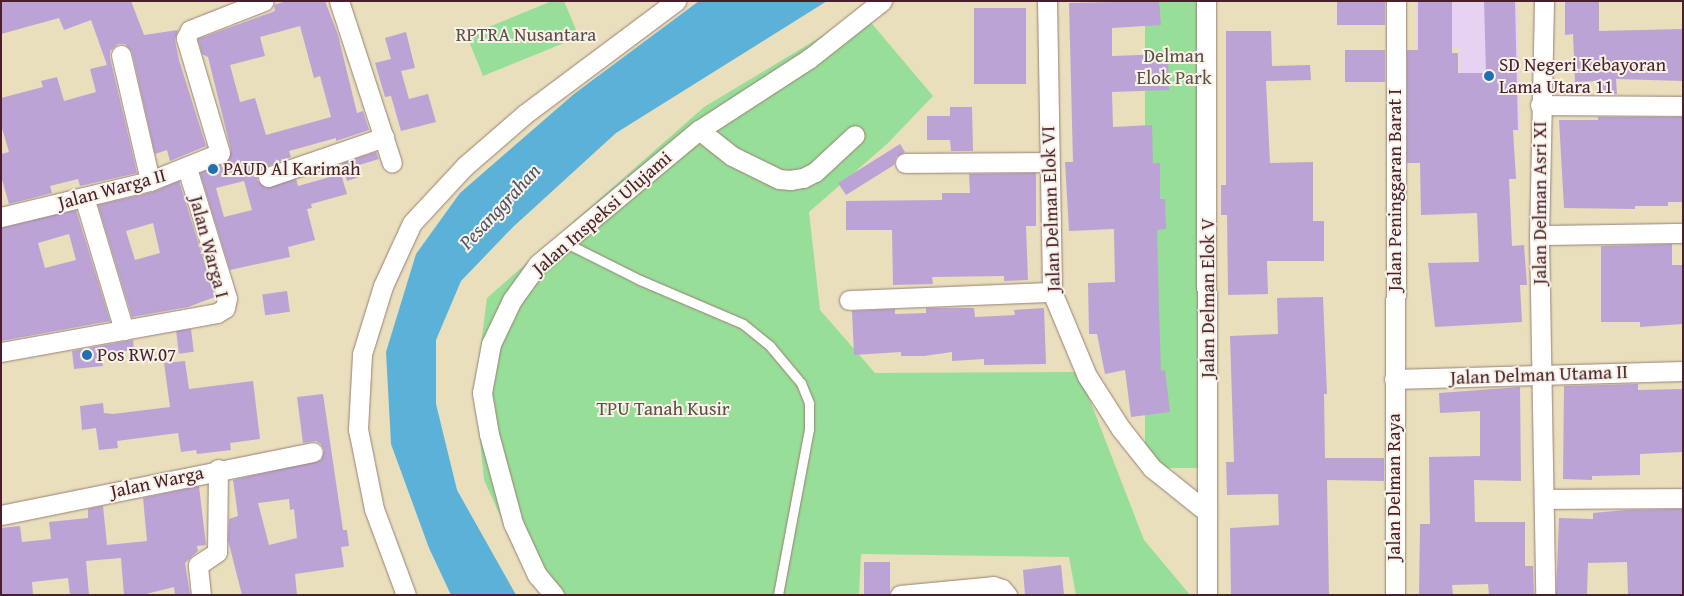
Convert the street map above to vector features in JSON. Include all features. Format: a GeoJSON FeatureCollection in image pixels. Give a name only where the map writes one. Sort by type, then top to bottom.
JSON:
{"type":"FeatureCollection","features":[{"type":"Feature","properties":{"kind":"street","name":"Jalan Warga II"},"geometry":{"type":"LineString","coordinates":[[1,217],[150,181],[187,168],[220,153],[186,38],[190,30],[264,1]]}},
{"type":"Feature","properties":{"kind":"street"},"geometry":{"type":"LineString","coordinates":[[339,1],[392,163]]}},
{"type":"Feature","properties":{"kind":"street"},"geometry":{"type":"LineString","coordinates":[[406,595],[374,509],[358,429],[362,354],[383,286],[412,223],[465,166],[525,114],[676,1]]}},
{"type":"Feature","properties":{"kind":"street","name":"Jalan Inspeksi Ulujami"},"geometry":{"type":"LineString","coordinates":[[554,595],[537,575],[513,523],[489,434],[482,393],[491,344],[512,300],[538,264],[699,130],[810,58],[882,1]]}},
{"type":"Feature","properties":{"kind":"street","name":"Jalan Delman Elok VI"},"geometry":{"type":"LineString","coordinates":[[1046,1],[1052,292],[1087,376],[1121,429],[1152,468],[1207,512]]}},
{"type":"Feature","properties":{"kind":"street","name":"Jalan Delman Elok V"},"geometry":{"type":"LineString","coordinates":[[1206,1],[1207,595]]}},
{"type":"Feature","properties":{"kind":"street","name":"Jalan Peninggaran Barat I"},"geometry":{"type":"LineString","coordinates":[[1394,380],[1396,1]]}},
{"type":"Feature","properties":{"kind":"street","name":"Jalan Delman Asri XI"},"geometry":{"type":"LineString","coordinates":[[1544,1],[1540,105],[1539,235],[1545,499],[1545,595]]}},
{"type":"Feature","properties":{"kind":"street"},"geometry":{"type":"LineString","coordinates":[[121,55],[150,181]]}},
{"type":"Feature","properties":{"kind":"street"},"geometry":{"type":"LineString","coordinates":[[1540,105],[1683,106]]}},
{"type":"Feature","properties":{"kind":"street"},"geometry":{"type":"LineString","coordinates":[[699,130],[732,156],[779,179],[790,180],[803,178],[815,172],[855,135]]}},
{"type":"Feature","properties":{"kind":"street"},"geometry":{"type":"LineString","coordinates":[[268,177],[384,137]]}},
{"type":"Feature","properties":{"kind":"street"},"geometry":{"type":"LineString","coordinates":[[905,163],[1048,162]]}},
{"type":"Feature","properties":{"kind":"street","name":"Jalan Warga I"},"geometry":{"type":"LineString","coordinates":[[1,352],[217,313],[225,308],[228,298],[187,168]]}},
{"type":"Feature","properties":{"kind":"street"},"geometry":{"type":"LineString","coordinates":[[84,197],[124,330]]}},
{"type":"Feature","properties":{"kind":"street"},"geometry":{"type":"LineString","coordinates":[[1539,235],[1683,233]]}},
{"type":"Feature","properties":{"kind":"street"},"geometry":{"type":"LineString","coordinates":[[849,300],[1052,292]]}},
{"type":"Feature","properties":{"kind":"street","name":"Jalan Delman Utama II"},"geometry":{"type":"LineString","coordinates":[[1394,380],[1683,371]]}},
{"type":"Feature","properties":{"kind":"street","name":"Jalan Delman Raya"},"geometry":{"type":"LineString","coordinates":[[1394,380],[1395,595]]}},
{"type":"Feature","properties":{"kind":"street","name":"Jalan Warga"},"geometry":{"type":"LineString","coordinates":[[1,515],[218,469],[313,452]]}},
{"type":"Feature","properties":{"kind":"street"},"geometry":{"type":"LineString","coordinates":[[201,595],[198,566],[217,552],[218,469]]}},
{"type":"Feature","properties":{"kind":"street"},"geometry":{"type":"LineString","coordinates":[[1545,499],[1683,498]]}},
{"type":"Feature","properties":{"kind":"street"},"geometry":{"type":"LineString","coordinates":[[900,595],[993,586],[1002,589],[1007,595]]}},
{"type":"Feature","properties":{"kind":"lane"},"geometry":{"type":"LineString","coordinates":[[564,242],[640,280],[743,324],[770,346],[801,383],[809,403],[809,429],[778,595]]}},
{"type":"Feature","properties":{"kind":"shaded area","name":"SD Negeri Kebayoran Lama Utara 11"},"geometry":{"type":"Polygon","coordinates":[[[1416,1],[1517,1],[1520,131],[1486,132],[1461,104],[1459,48],[1416,49],[1416,1]]]}},
{"type":"Feature","properties":{"kind":"green space","name":"RPTRA Nusantara"},"geometry":{"type":"Polygon","coordinates":[[[552,1],[564,1],[579,37],[483,76],[467,36],[552,1]]]}},
{"type":"Feature","properties":{"kind":"green space","name":"Delman Elok Park"},"geometry":{"type":"Polygon","coordinates":[[[1145,1],[1199,1],[1199,468],[1145,468],[1145,1]]]}},
{"type":"Feature","properties":{"kind":"green space","name":"TPU Tanah Kusir"},"geometry":{"type":"Polygon","coordinates":[[[862,12],[933,96],[887,144],[809,212],[820,310],[875,373],[1079,372],[1144,540],[1190,595],[1076,595],[1069,557],[861,554],[859,595],[550,595],[523,566],[484,480],[475,390],[487,298],[704,107],[862,12]]]}},
{"type":"Feature","properties":{"kind":"water","name":"Pesanggrahan"},"geometry":{"type":"Polygon","coordinates":[[[699,1],[827,1],[616,133],[513,227],[461,281],[436,340],[436,404],[457,490],[516,595],[451,595],[429,548],[391,444],[386,352],[416,254],[460,193],[574,94],[699,1]]]}},
{"type":"Feature","properties":{"kind":"building"},"geometry":{"type":"Polygon","coordinates":[[[1,1],[131,1],[144,35],[178,30],[175,40],[179,60],[206,146],[170,161],[167,150],[155,154],[132,52],[125,44],[118,44],[110,51],[110,58],[137,173],[80,186],[78,179],[50,186],[52,193],[9,204],[1,176],[1,154],[9,152],[1,125],[1,98],[43,87],[41,81],[57,77],[64,101],[96,92],[90,69],[107,65],[91,20],[64,30],[59,18],[1,34],[1,1]]]}},
{"type":"Feature","properties":{"kind":"building"},"geometry":{"type":"Polygon","coordinates":[[[286,1],[325,1],[338,35],[357,113],[363,111],[369,130],[336,141],[336,138],[289,151],[291,157],[260,169],[257,180],[266,188],[296,179],[298,186],[341,174],[347,194],[311,204],[312,208],[307,209],[315,240],[288,247],[290,257],[230,270],[200,173],[228,161],[231,150],[208,57],[202,54],[198,39],[275,11],[274,5],[286,1]],[[300,26],[260,37],[265,56],[230,65],[240,102],[255,98],[266,135],[331,117],[320,76],[314,78],[300,26]],[[244,181],[216,188],[224,217],[252,210],[244,181]]]}},
{"type":"Feature","properties":{"kind":"building"},"geometry":{"type":"Polygon","coordinates":[[[1159,1],[1161,25],[1112,28],[1112,56],[1168,54],[1169,90],[1112,92],[1113,127],[1152,125],[1153,163],[1160,163],[1160,199],[1165,199],[1166,229],[1157,230],[1161,371],[1165,370],[1170,412],[1131,417],[1125,370],[1105,374],[1097,334],[1089,334],[1088,283],[1115,282],[1114,229],[1069,231],[1065,162],[1073,162],[1069,3],[1159,1]]]}},
{"type":"Feature","properties":{"kind":"building"},"geometry":{"type":"Polygon","coordinates":[[[1337,1],[1385,1],[1385,25],[1337,25],[1337,1]]]}},
{"type":"Feature","properties":{"kind":"building"},"geometry":{"type":"Polygon","coordinates":[[[1418,1],[1452,1],[1452,53],[1458,53],[1458,73],[1486,73],[1484,1],[1515,1],[1518,130],[1513,130],[1516,179],[1509,179],[1512,246],[1524,245],[1527,285],[1520,285],[1522,322],[1435,327],[1428,263],[1479,262],[1477,213],[1421,215],[1420,163],[1407,163],[1407,50],[1418,50],[1418,1]]]}},
{"type":"Feature","properties":{"kind":"building"},"geometry":{"type":"Polygon","coordinates":[[[1565,1],[1599,1],[1599,31],[1683,29],[1683,81],[1616,79],[1617,94],[1598,94],[1597,81],[1575,82],[1573,34],[1565,35],[1565,1]]]}},
{"type":"Feature","properties":{"kind":"building"},"geometry":{"type":"Polygon","coordinates":[[[974,8],[1026,8],[1026,84],[974,84],[974,8]]]}},
{"type":"Feature","properties":{"kind":"building"},"geometry":{"type":"Polygon","coordinates":[[[1226,31],[1271,31],[1272,66],[1310,65],[1311,80],[1266,81],[1270,163],[1313,162],[1313,221],[1324,221],[1324,261],[1267,261],[1268,294],[1228,295],[1227,215],[1221,215],[1221,185],[1226,185],[1226,31]]]}},
{"type":"Feature","properties":{"kind":"building"},"geometry":{"type":"Polygon","coordinates":[[[406,32],[415,68],[401,71],[409,99],[428,94],[436,122],[401,131],[391,96],[385,97],[375,63],[391,59],[385,38],[406,32]]]}},
{"type":"Feature","properties":{"kind":"building"},"geometry":{"type":"Polygon","coordinates":[[[1345,50],[1385,50],[1385,82],[1345,82],[1345,50]]]}},
{"type":"Feature","properties":{"kind":"building"},"geometry":{"type":"Polygon","coordinates":[[[950,107],[972,107],[973,151],[951,151],[950,140],[927,140],[927,116],[950,116],[950,107]]]}},
{"type":"Feature","properties":{"kind":"building"},"geometry":{"type":"Polygon","coordinates":[[[1598,117],[1683,117],[1683,202],[1668,202],[1668,206],[1635,206],[1635,209],[1564,208],[1559,120],[1598,120],[1598,117]]]}},
{"type":"Feature","properties":{"kind":"building"},"geometry":{"type":"Polygon","coordinates":[[[900,144],[905,152],[896,157],[894,165],[846,195],[838,183],[900,144]]]}},
{"type":"Feature","properties":{"kind":"building"},"geometry":{"type":"Polygon","coordinates":[[[376,152],[379,159],[359,165],[362,176],[347,181],[342,163],[376,152]]]}},
{"type":"Feature","properties":{"kind":"building"},"geometry":{"type":"Polygon","coordinates":[[[1036,173],[1036,226],[1026,226],[1028,280],[1004,281],[1004,276],[932,277],[933,284],[893,285],[892,230],[846,230],[846,201],[942,200],[942,193],[970,193],[969,174],[1036,173]]]}},
{"type":"Feature","properties":{"kind":"building"},"geometry":{"type":"Polygon","coordinates":[[[179,181],[215,297],[188,307],[132,317],[98,205],[153,192],[179,181]],[[153,223],[126,231],[135,260],[160,253],[153,223]]]}},
{"type":"Feature","properties":{"kind":"building"},"geometry":{"type":"Polygon","coordinates":[[[76,210],[110,321],[1,341],[1,228],[76,210]],[[69,234],[38,243],[45,268],[76,260],[69,234]]]}},
{"type":"Feature","properties":{"kind":"building"},"geometry":{"type":"Polygon","coordinates":[[[1672,244],[1672,265],[1683,265],[1683,324],[1640,327],[1640,322],[1601,322],[1601,246],[1672,244]]]}},
{"type":"Feature","properties":{"kind":"building"},"geometry":{"type":"Polygon","coordinates":[[[287,291],[290,312],[265,315],[262,294],[287,291]]]}},
{"type":"Feature","properties":{"kind":"building"},"geometry":{"type":"Polygon","coordinates":[[[1323,297],[1327,394],[1324,394],[1325,458],[1384,458],[1384,481],[1327,480],[1329,595],[1231,595],[1230,528],[1279,525],[1278,494],[1227,495],[1226,462],[1234,462],[1230,336],[1278,334],[1277,298],[1323,297]]]}},
{"type":"Feature","properties":{"kind":"building"},"geometry":{"type":"Polygon","coordinates":[[[926,308],[974,308],[975,317],[1015,315],[1014,310],[1044,308],[1046,364],[984,365],[984,359],[952,361],[952,352],[924,356],[901,356],[901,352],[854,355],[852,311],[895,309],[895,314],[926,313],[926,308]]]}},
{"type":"Feature","properties":{"kind":"building"},"geometry":{"type":"Polygon","coordinates":[[[191,329],[194,352],[179,354],[176,331],[191,329]]]}},
{"type":"Feature","properties":{"kind":"building","name":"Pos RW.07"},"geometry":{"type":"Polygon","coordinates":[[[133,340],[134,350],[101,354],[103,366],[74,369],[72,351],[133,340]]]}},
{"type":"Feature","properties":{"kind":"building"},"geometry":{"type":"Polygon","coordinates":[[[185,361],[189,389],[253,381],[260,439],[230,443],[231,450],[197,454],[196,450],[181,452],[178,433],[117,441],[118,448],[99,450],[96,428],[82,430],[80,406],[103,403],[104,413],[113,414],[170,407],[164,363],[185,361]]]}},
{"type":"Feature","properties":{"kind":"building"},"geometry":{"type":"Polygon","coordinates":[[[1638,384],[1638,390],[1683,389],[1683,452],[1640,454],[1640,475],[1592,476],[1592,480],[1563,479],[1564,386],[1638,384]]]}},
{"type":"Feature","properties":{"kind":"building"},"geometry":{"type":"Polygon","coordinates":[[[1520,387],[1521,481],[1474,480],[1475,522],[1525,522],[1525,566],[1533,566],[1534,595],[1489,595],[1488,584],[1452,585],[1453,595],[1419,595],[1420,524],[1430,524],[1429,457],[1480,456],[1480,411],[1440,413],[1439,393],[1520,387]]]}},
{"type":"Feature","properties":{"kind":"building"},"geometry":{"type":"Polygon","coordinates":[[[323,394],[343,530],[347,530],[349,546],[341,547],[344,567],[295,574],[297,595],[242,595],[228,540],[229,519],[238,516],[233,480],[321,460],[324,450],[321,444],[316,441],[303,443],[297,397],[323,394]],[[289,499],[258,503],[269,545],[297,538],[294,509],[290,510],[289,499]]]}},
{"type":"Feature","properties":{"kind":"building"},"geometry":{"type":"Polygon","coordinates":[[[199,486],[206,545],[197,546],[198,551],[185,563],[190,595],[175,595],[174,587],[142,595],[124,595],[121,558],[86,561],[89,595],[70,595],[68,578],[32,582],[33,595],[1,595],[1,528],[20,526],[22,542],[51,539],[49,522],[88,518],[88,509],[103,506],[107,545],[147,541],[143,498],[199,486]]]}},
{"type":"Feature","properties":{"kind":"building"},"geometry":{"type":"Polygon","coordinates":[[[1683,509],[1683,595],[1628,595],[1627,562],[1588,563],[1587,595],[1556,595],[1559,518],[1593,519],[1593,513],[1626,510],[1683,509]]]}},
{"type":"Feature","properties":{"kind":"building"},"geometry":{"type":"Polygon","coordinates":[[[864,562],[890,562],[890,594],[864,594],[864,562]]]}},
{"type":"Feature","properties":{"kind":"building"},"geometry":{"type":"Polygon","coordinates":[[[1061,565],[1064,595],[1025,595],[1023,570],[1061,565]]]}},
{"type":"Feature","properties":{"kind":"place","name":"SD Negeri Kebayoran Lama Utara 11"},"geometry":{"type":"Point","coordinates":[1489,76]}},
{"type":"Feature","properties":{"kind":"place","name":"PAUD Al Karimah"},"geometry":{"type":"Point","coordinates":[213,169]}},
{"type":"Feature","properties":{"kind":"place","name":"Pos RW.07"},"geometry":{"type":"Point","coordinates":[87,355]}}]}
